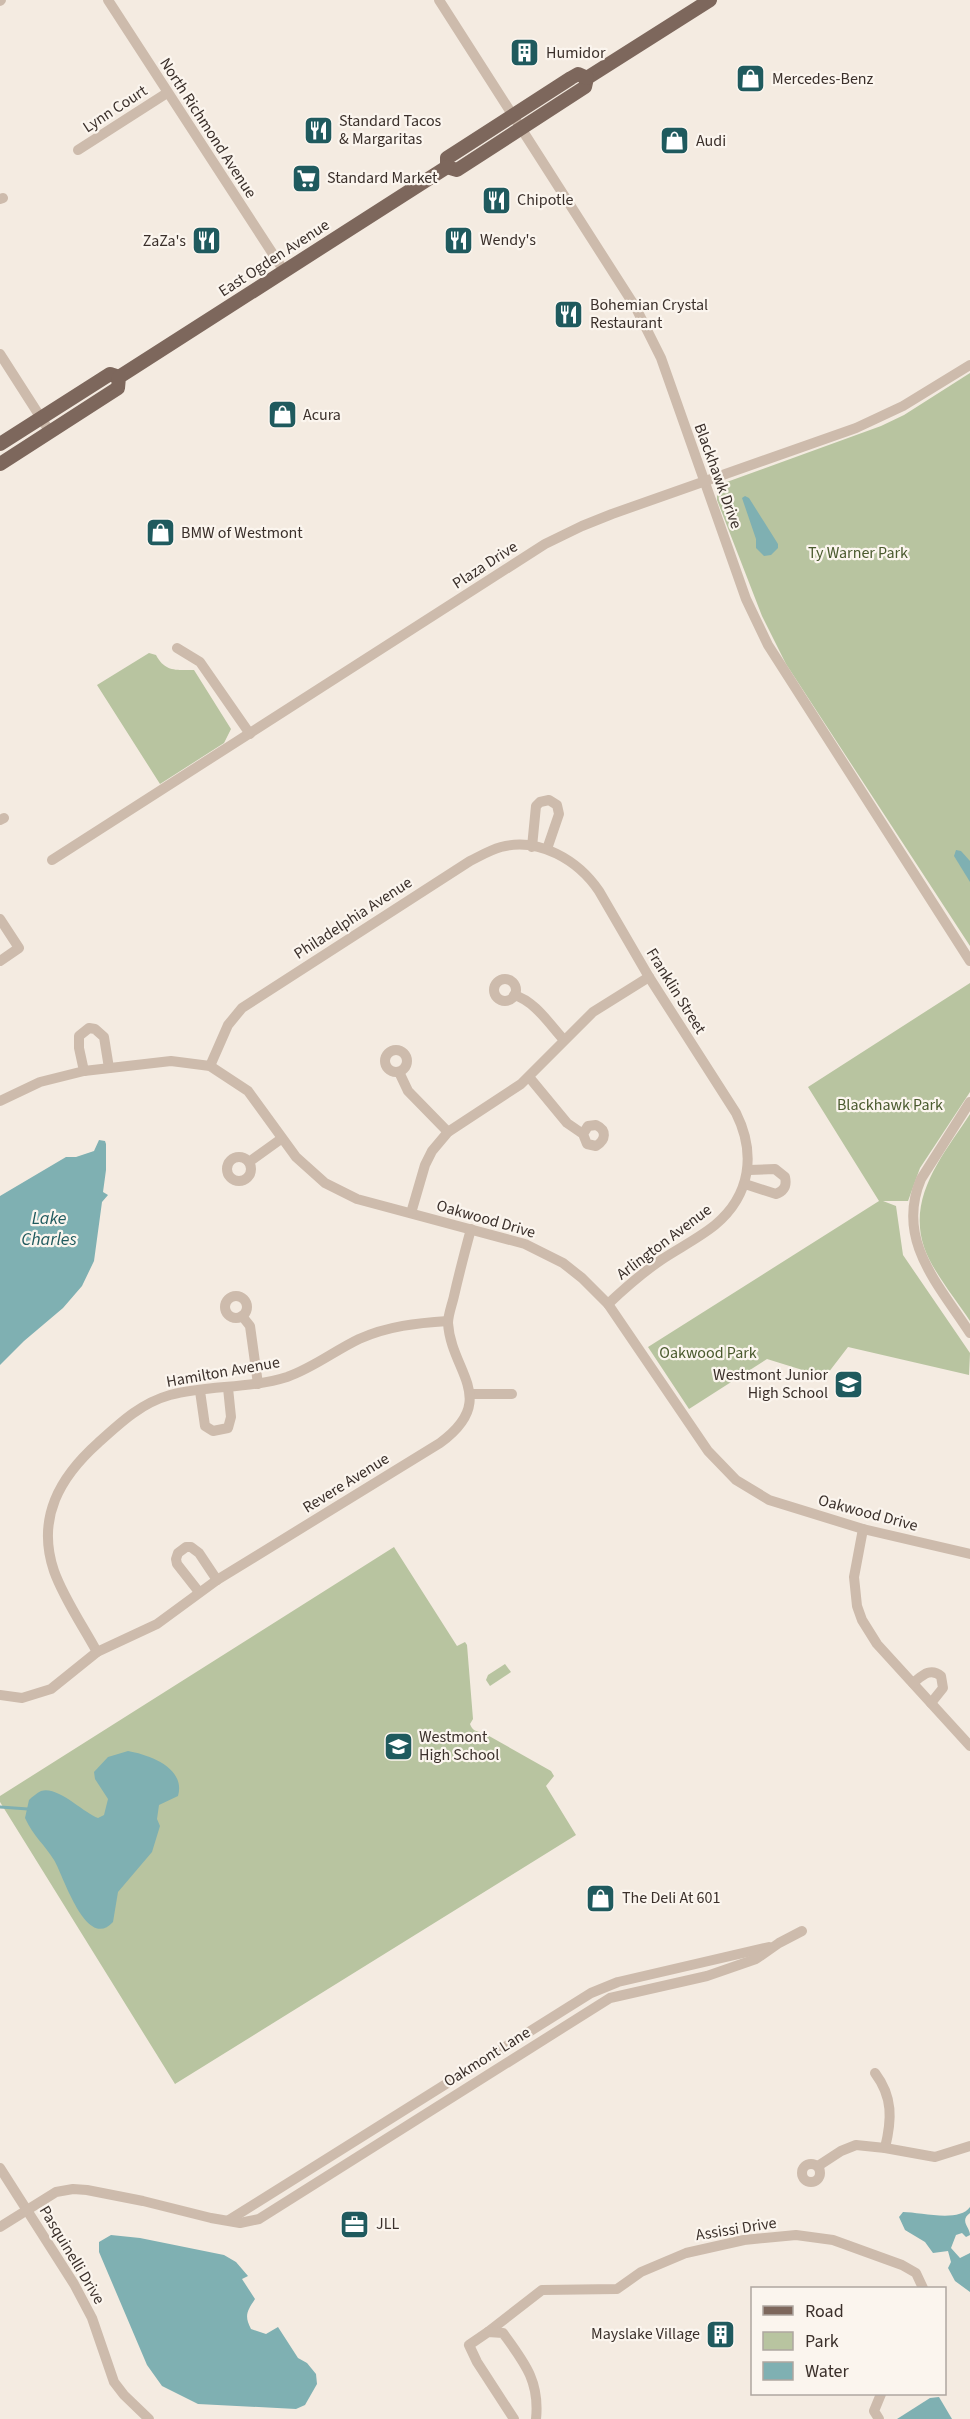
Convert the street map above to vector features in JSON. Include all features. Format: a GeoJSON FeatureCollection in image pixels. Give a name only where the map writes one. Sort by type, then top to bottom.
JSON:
{"type":"FeatureCollection","features":[{"type":"Feature","properties":{"kind":"main road","name":"East Ogden Avenue"},"geometry":{"type":"LineString","coordinates":[[0,464],[117,388],[119,377],[447,167],[457,170],[524,129],[585,87],[587,78],[710,0]]}},
{"type":"Feature","properties":{"kind":"main road","name":"East Ogden Avenue"},"geometry":{"type":"LineString","coordinates":[[447,167],[447,158],[578,74],[587,78]]}},
{"type":"Feature","properties":{"kind":"main road","name":"East Ogden Avenue"},"geometry":{"type":"LineString","coordinates":[[0,444],[110,374],[119,377]]}},
{"type":"Feature","properties":{"kind":"street","name":"North Richmond Avenue"},"geometry":{"type":"LineString","coordinates":[[108,0],[284,271]]}},
{"type":"Feature","properties":{"kind":"street","name":"Blackhawk Drive"},"geometry":{"type":"LineString","coordinates":[[439,0],[524,129],[644,321],[661,358],[746,599],[768,645],[970,961]]}},
{"type":"Feature","properties":{"kind":"street","name":"Lynn Court"},"geometry":{"type":"LineString","coordinates":[[78,150],[167,93]]}},
{"type":"Feature","properties":{"kind":"street"},"geometry":{"type":"LineString","coordinates":[[0,354],[50,432]]}},
{"type":"Feature","properties":{"kind":"street","name":"Plaza Drive"},"geometry":{"type":"LineString","coordinates":[[52,860],[545,544],[582,526],[880,418],[970,365]]}},
{"type":"Feature","properties":{"kind":"street"},"geometry":{"type":"LineString","coordinates":[[177,648],[200,662],[250,734]]}},
{"type":"Feature","properties":{"kind":"street"},"geometry":{"type":"LineString","coordinates":[[532,847],[536,806],[540,802],[549,800],[557,804],[559,814],[547,849]]}},
{"type":"Feature","properties":{"kind":"street","name":"Philadelphia Avenue"},"geometry":{"type":"LineString","coordinates":[[210,1066],[228,1024],[250,1002],[470,861],[500,848],[520,845],[547,849]]}},
{"type":"Feature","properties":{"kind":"street","name":"Franklin Street"},"geometry":{"type":"LineString","coordinates":[[547,849],[574,863],[592,880],[649,978],[736,1113],[744,1132],[749,1170]]}},
{"type":"Feature","properties":{"kind":"street"},"geometry":{"type":"LineString","coordinates":[[0,919],[19,948],[0,961]]}},
{"type":"Feature","properties":{"kind":"street"},"geometry":{"type":"LineString","coordinates":[[411,1213],[425,1165],[432,1151],[448,1132],[529,1077],[593,1012],[649,978]]}},
{"type":"Feature","properties":{"kind":"street"},"geometry":{"type":"LineString","coordinates":[[514,995],[534,1008],[564,1040]]}},
{"type":"Feature","properties":{"kind":"street"},"geometry":{"type":"LineString","coordinates":[[84,1071],[78,1041],[79,1036],[89,1028],[95,1029],[104,1037],[109,1068]]}},
{"type":"Feature","properties":{"kind":"street","name":"Oakwood Drive"},"geometry":{"type":"LineString","coordinates":[[0,1101],[40,1082],[84,1071],[171,1061],[210,1066],[248,1091],[296,1158],[325,1183],[357,1199],[525,1244],[547,1254],[582,1278],[608,1304],[708,1451],[727,1472],[752,1491],[769,1500],[864,1528],[970,1554]]}},
{"type":"Feature","properties":{"kind":"street"},"geometry":{"type":"LineString","coordinates":[[399,1072],[408,1091],[448,1132]]}},
{"type":"Feature","properties":{"kind":"street"},"geometry":{"type":"LineString","coordinates":[[529,1077],[567,1123],[583,1134]]}},
{"type":"Feature","properties":{"kind":"street"},"geometry":{"type":"LineString","coordinates":[[970,1102],[921,1179],[915,1192],[912,1215],[918,1251],[970,1333]]}},
{"type":"Feature","properties":{"kind":"street"},"geometry":{"type":"LineString","coordinates":[[249,1162],[281,1139]]}},
{"type":"Feature","properties":{"kind":"street"},"geometry":{"type":"LineString","coordinates":[[745,1184],[776,1194],[785,1188],[786,1177],[775,1169],[749,1170]]}},
{"type":"Feature","properties":{"kind":"street","name":"Arlington Avenue"},"geometry":{"type":"LineString","coordinates":[[608,1304],[647,1270],[717,1224],[745,1184],[749,1170]]}},
{"type":"Feature","properties":{"kind":"street"},"geometry":{"type":"LineString","coordinates":[[471,1229],[448,1321],[452,1341],[469,1382],[470,1394],[512,1394]]}},
{"type":"Feature","properties":{"kind":"street"},"geometry":{"type":"LineString","coordinates":[[242,1316],[250,1326],[258,1384]]}},
{"type":"Feature","properties":{"kind":"street","name":"Hamilton Avenue"},"geometry":{"type":"LineString","coordinates":[[97,1652],[58,1581],[51,1562],[48,1534],[53,1504],[64,1480],[76,1463],[136,1411],[172,1395],[258,1384],[300,1372],[350,1344],[386,1329],[414,1323],[448,1321]]}},
{"type":"Feature","properties":{"kind":"street"},"geometry":{"type":"LineString","coordinates":[[200,1391],[205,1426],[213,1431],[228,1428],[231,1417],[228,1388]]}},
{"type":"Feature","properties":{"kind":"street","name":"Revere Avenue"},"geometry":{"type":"LineString","coordinates":[[0,1695],[12,1698],[33,1696],[51,1689],[97,1652],[157,1624],[217,1580],[440,1443],[456,1430],[461,1422],[470,1394]]}},
{"type":"Feature","properties":{"kind":"street"},"geometry":{"type":"LineString","coordinates":[[864,1528],[854,1577],[856,1606],[868,1632],[970,1746]]}},
{"type":"Feature","properties":{"kind":"street"},"geometry":{"type":"LineString","coordinates":[[200,1592],[177,1564],[176,1558],[182,1549],[186,1547],[195,1550],[217,1580]]}},
{"type":"Feature","properties":{"kind":"street"},"geometry":{"type":"LineString","coordinates":[[913,1683],[930,1672],[941,1676],[943,1688],[931,1703]]}},
{"type":"Feature","properties":{"kind":"street","name":"Oakmont Lane"},"geometry":{"type":"LineString","coordinates":[[0,2228],[56,2192],[87,2190],[240,2223],[267,2215],[610,1998],[707,1976],[756,1959],[802,1931]]}},
{"type":"Feature","properties":{"kind":"street"},"geometry":{"type":"LineString","coordinates":[[875,2073],[886,2090],[891,2115],[885,2148]]}},
{"type":"Feature","properties":{"kind":"street"},"geometry":{"type":"LineString","coordinates":[[818,2166],[849,2147],[885,2148],[935,2157],[970,2146]]}},
{"type":"Feature","properties":{"kind":"street","name":"Pasquinelli Drive"},"geometry":{"type":"LineString","coordinates":[[0,2168],[74,2283],[93,2318],[114,2382],[149,2419]]}},
{"type":"Feature","properties":{"kind":"street","name":"Assissi Drive"},"geometry":{"type":"LineString","coordinates":[[514,2419],[477,2362],[469,2345],[542,2290],[617,2289],[641,2272],[686,2253],[744,2240],[796,2235],[833,2241],[902,2265],[916,2273],[922,2287]]}},
{"type":"Feature","properties":{"kind":"street"},"geometry":{"type":"LineString","coordinates":[[488,2332],[503,2333],[529,2369],[537,2405],[536,2419]]}},
{"type":"Feature","properties":{"kind":"street"},"geometry":{"type":"LineString","coordinates":[[879,2419],[874,2411],[881,2395]]}},
{"type":"Feature","properties":{"kind":"green space","name":"Ty Warner Park"},"geometry":{"type":"Polygon","coordinates":[[[970,373],[970,946],[786,664],[762,616],[717,500],[717,490],[724,483],[881,426],[904,415],[970,373]]]}},
{"type":"Feature","properties":{"kind":"green space"},"geometry":{"type":"Polygon","coordinates":[[[149,653],[156,655],[159,661],[167,667],[176,670],[194,670],[231,729],[224,743],[160,784],[97,685],[149,653]]]}},
{"type":"Feature","properties":{"kind":"green space"},"geometry":{"type":"Polygon","coordinates":[[[970,983],[970,1092],[920,1168],[908,1201],[883,1201],[896,1206],[903,1255],[970,1353],[969,1375],[848,1347],[825,1377],[767,1359],[689,1409],[648,1347],[879,1201],[808,1087],[970,983]]]}},
{"type":"Feature","properties":{"kind":"green space"},"geometry":{"type":"Polygon","coordinates":[[[970,1114],[970,1321],[927,1256],[920,1228],[920,1210],[931,1176],[970,1114]]]}},
{"type":"Feature","properties":{"kind":"green space"},"geometry":{"type":"Polygon","coordinates":[[[394,1547],[457,1646],[465,1642],[467,1645],[472,1728],[551,1771],[554,1776],[546,1786],[576,1835],[175,2084],[0,1802],[0,1796],[394,1547]]]}},
{"type":"Feature","properties":{"kind":"green space"},"geometry":{"type":"Polygon","coordinates":[[[505,1664],[511,1672],[490,1686],[486,1680],[488,1675],[505,1664]]]}},
{"type":"Feature","properties":{"kind":"water"},"geometry":{"type":"Polygon","coordinates":[[[745,496],[749,498],[778,544],[778,548],[771,555],[764,556],[756,548],[756,539],[742,498],[745,496]]]}},
{"type":"Feature","properties":{"kind":"water"},"geometry":{"type":"Polygon","coordinates":[[[956,850],[961,851],[970,861],[970,882],[954,856],[956,850]]]}},
{"type":"Feature","properties":{"kind":"water","name":"Lake Charles"},"geometry":{"type":"Polygon","coordinates":[[[99,1140],[105,1141],[106,1144],[103,1192],[108,1195],[102,1202],[94,1261],[82,1286],[63,1308],[0,1365],[0,1196],[66,1157],[76,1157],[94,1151],[99,1140]]]}},
{"type":"Feature","properties":{"kind":"water"},"geometry":{"type":"Polygon","coordinates":[[[128,1751],[164,1764],[177,1778],[178,1796],[159,1805],[157,1819],[160,1826],[152,1852],[118,1892],[113,1922],[103,1929],[94,1927],[85,1919],[54,1860],[25,1818],[29,1800],[41,1791],[47,1790],[55,1792],[98,1818],[104,1815],[108,1799],[95,1779],[94,1772],[108,1757],[128,1751]]]}},
{"type":"Feature","properties":{"kind":"water"},"geometry":{"type":"Polygon","coordinates":[[[970,2207],[970,2213],[965,2221],[970,2235],[966,2237],[962,2233],[956,2235],[951,2248],[960,2258],[970,2253],[970,2292],[955,2281],[948,2268],[951,2262],[948,2251],[933,2253],[925,2242],[905,2230],[899,2217],[903,2212],[939,2216],[957,2215],[970,2207]]]}},
{"type":"Feature","properties":{"kind":"water"},"geometry":{"type":"Polygon","coordinates":[[[111,2235],[140,2238],[224,2255],[236,2262],[248,2276],[242,2279],[255,2299],[247,2314],[251,2329],[266,2334],[278,2327],[298,2358],[307,2363],[316,2374],[317,2384],[305,2405],[296,2409],[198,2404],[162,2386],[147,2365],[99,2252],[99,2242],[111,2235]]]}},
{"type":"Feature","properties":{"kind":"water"},"geometry":{"type":"Polygon","coordinates":[[[939,2397],[952,2419],[897,2419],[930,2398],[939,2397]]]}},
{"type":"Feature","properties":{"kind":"waterway"},"geometry":{"type":"LineString","coordinates":[[0,1807],[28,1809]]}},
{"type":"Feature","properties":{"kind":"place","name":"Humidor"},"geometry":{"type":"Point","coordinates":[525,53]}},
{"type":"Feature","properties":{"kind":"place","name":"Mercedes-Benz"},"geometry":{"type":"Point","coordinates":[751,79]}},
{"type":"Feature","properties":{"kind":"place","name":"Standard Tacos & Margaritas"},"geometry":{"type":"Point","coordinates":[318,130]}},
{"type":"Feature","properties":{"kind":"place","name":"Audi"},"geometry":{"type":"Point","coordinates":[675,141]}},
{"type":"Feature","properties":{"kind":"place","name":"Standard Market"},"geometry":{"type":"Point","coordinates":[306,178]}},
{"type":"Feature","properties":{"kind":"place","name":"Chipotle"},"geometry":{"type":"Point","coordinates":[496,200]}},
{"type":"Feature","properties":{"kind":"place","name":"Wendy's"},"geometry":{"type":"Point","coordinates":[459,240]}},
{"type":"Feature","properties":{"kind":"place","name":"ZaZa's"},"geometry":{"type":"Point","coordinates":[207,241]}},
{"type":"Feature","properties":{"kind":"place","name":"Bohemian Crystal Restaurant"},"geometry":{"type":"Point","coordinates":[569,314]}},
{"type":"Feature","properties":{"kind":"place","name":"Acura"},"geometry":{"type":"Point","coordinates":[282,415]}},
{"type":"Feature","properties":{"kind":"place","name":"BMW of Westmont"},"geometry":{"type":"Point","coordinates":[160,533]}},
{"type":"Feature","properties":{"kind":"place","name":"Westmont Junior High School"},"geometry":{"type":"Point","coordinates":[849,1384]}},
{"type":"Feature","properties":{"kind":"place","name":"Westmont High School"},"geometry":{"type":"Point","coordinates":[398,1746]}},
{"type":"Feature","properties":{"kind":"place","name":"The Deli At 601"},"geometry":{"type":"Point","coordinates":[601,1898]}},
{"type":"Feature","properties":{"kind":"place","name":"JLL"},"geometry":{"type":"Point","coordinates":[355,2224]}},
{"type":"Feature","properties":{"kind":"place","name":"Mayslake Village"},"geometry":{"type":"Point","coordinates":[721,2334]}},
{"type":"Feature","properties":{"kind":"park label","name":"Blackhawk Park"},"geometry":{"type":"Point","coordinates":[890,1105]}},
{"type":"Feature","properties":{"kind":"park label","name":"Oakwood Park"},"geometry":{"type":"Point","coordinates":[708,1353]}}]}
